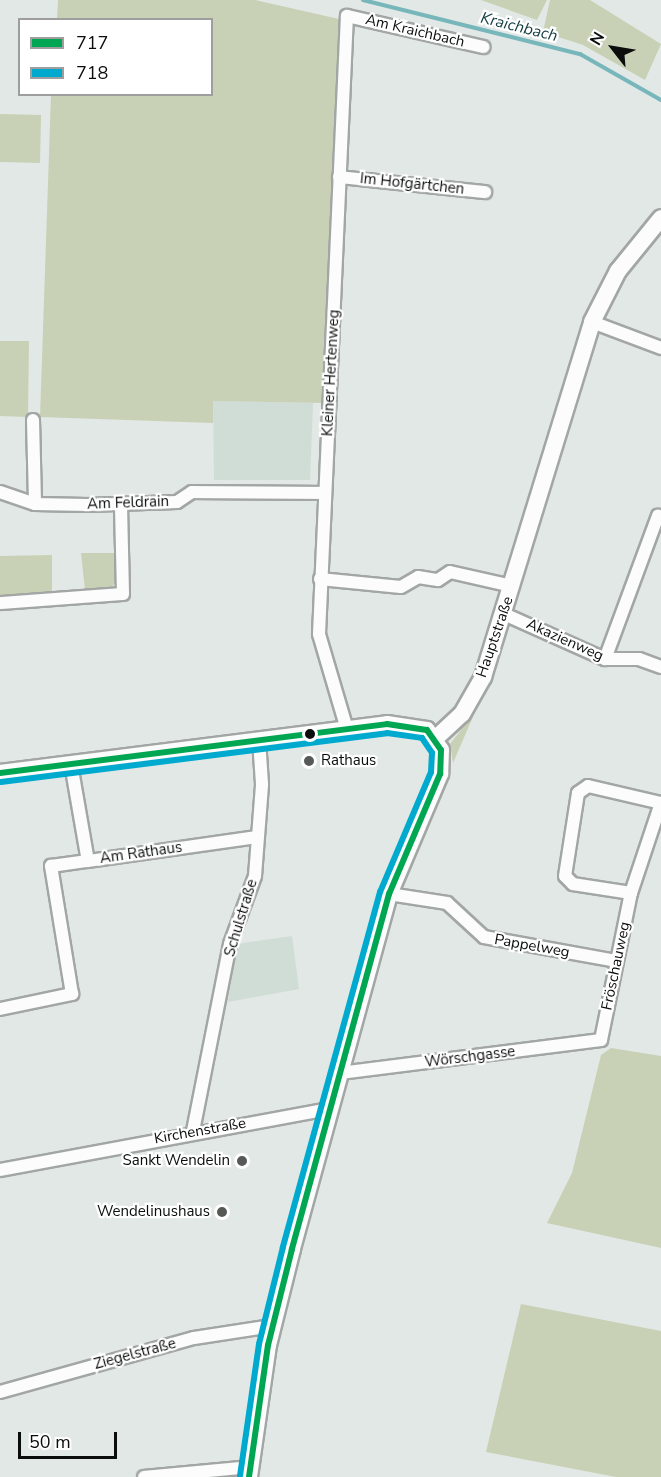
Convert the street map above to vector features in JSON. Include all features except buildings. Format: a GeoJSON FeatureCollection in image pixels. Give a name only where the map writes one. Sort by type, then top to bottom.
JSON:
{"type":"FeatureCollection","features":[{"type":"Feature","properties":{"kind":"street","name":"Am Kraichbach"},"geometry":{"type":"LineString","coordinates":[[347,16],[484,47]]}},
{"type":"Feature","properties":{"kind":"street","name":"Kleiner Hertenweg"},"geometry":{"type":"LineString","coordinates":[[346,726],[320,643],[320,579],[347,16]]}},
{"type":"Feature","properties":{"kind":"street","name":"Im Hofgärtchen"},"geometry":{"type":"LineString","coordinates":[[339,177],[485,192]]}},
{"type":"Feature","properties":{"kind":"street","name":"Hauptstraße"},"geometry":{"type":"LineString","coordinates":[[436,738],[462,714],[483,677],[592,322],[618,270],[661,218]]}},
{"type":"Feature","properties":{"kind":"street"},"geometry":{"type":"LineString","coordinates":[[592,322],[661,348]]}},
{"type":"Feature","properties":{"kind":"street"},"geometry":{"type":"LineString","coordinates":[[33,420],[35,504]]}},
{"type":"Feature","properties":{"kind":"street","name":"Am Feldrain"},"geometry":{"type":"LineString","coordinates":[[0,492],[35,504],[177,502],[192,492],[325,493]]}},
{"type":"Feature","properties":{"kind":"street"},"geometry":{"type":"LineString","coordinates":[[0,603],[123,594],[121,504]]}},
{"type":"Feature","properties":{"kind":"street"},"geometry":{"type":"LineString","coordinates":[[658,516],[645,547],[649,552],[661,557]]}},
{"type":"Feature","properties":{"kind":"street"},"geometry":{"type":"LineString","coordinates":[[605,659],[649,552]]}},
{"type":"Feature","properties":{"kind":"street"},"geometry":{"type":"LineString","coordinates":[[320,579],[401,587],[418,577],[438,580],[450,572],[512,586]]}},
{"type":"Feature","properties":{"kind":"street","name":"Akazienweg"},"geometry":{"type":"LineString","coordinates":[[504,614],[605,659],[661,667]]}},
{"type":"Feature","properties":{"kind":"street"},"geometry":{"type":"LineString","coordinates":[[0,773],[346,726],[405,724],[436,738],[440,774],[389,894],[272,1326],[250,1472],[144,1477]]}},
{"type":"Feature","properties":{"kind":"street","name":"Schulstraße"},"geometry":{"type":"LineString","coordinates":[[193,1131],[230,944],[255,876],[256,837],[262,784],[259,739]]}},
{"type":"Feature","properties":{"kind":"street","name":"Am Rathaus"},"geometry":{"type":"LineString","coordinates":[[71,764],[88,861],[256,837]]}},
{"type":"Feature","properties":{"kind":"street","name":"Fröschauweg"},"geometry":{"type":"LineString","coordinates":[[601,1040],[631,893],[661,803],[588,786],[578,793],[564,876],[573,884],[631,893]]}},
{"type":"Feature","properties":{"kind":"street"},"geometry":{"type":"LineString","coordinates":[[0,1009],[72,994],[51,866],[88,861]]}},
{"type":"Feature","properties":{"kind":"street","name":"Pappelweg"},"geometry":{"type":"LineString","coordinates":[[389,894],[447,903],[484,937],[616,961]]}},
{"type":"Feature","properties":{"kind":"street","name":"Wörschgasse"},"geometry":{"type":"LineString","coordinates":[[340,1073],[601,1040]]}},
{"type":"Feature","properties":{"kind":"street","name":"Kirchenstraße"},"geometry":{"type":"LineString","coordinates":[[0,1170],[193,1131],[330,1108]]}},
{"type":"Feature","properties":{"kind":"street","name":"Ziegelstraße"},"geometry":{"type":"LineString","coordinates":[[0,1392],[194,1338],[272,1326]]}},
{"type":"Feature","properties":{"kind":"shaded area"},"geometry":{"type":"Polygon","coordinates":[[[213,401],[313,403],[310,480],[214,480],[213,401]]]}},
{"type":"Feature","properties":{"kind":"shaded area"},"geometry":{"type":"Polygon","coordinates":[[[292,936],[299,989],[228,1002],[237,944],[292,936]]]}},
{"type":"Feature","properties":{"kind":"green space"},"geometry":{"type":"Polygon","coordinates":[[[58,0],[255,0],[339,19],[324,403],[213,401],[213,423],[40,417],[51,96],[213,96],[213,18],[57,18],[58,0]]]}},
{"type":"Feature","properties":{"kind":"green space"},"geometry":{"type":"Polygon","coordinates":[[[481,0],[547,0],[537,20],[481,0]]]}},
{"type":"Feature","properties":{"kind":"green space"},"geometry":{"type":"Polygon","coordinates":[[[550,0],[590,0],[661,44],[645,80],[583,45],[543,32],[550,0]]]}},
{"type":"Feature","properties":{"kind":"green space"},"geometry":{"type":"Polygon","coordinates":[[[0,114],[41,115],[40,163],[0,162],[0,114]]]}},
{"type":"Feature","properties":{"kind":"green space"},"geometry":{"type":"Polygon","coordinates":[[[0,341],[29,341],[28,417],[0,416],[0,341]]]}},
{"type":"Feature","properties":{"kind":"green space"},"geometry":{"type":"Polygon","coordinates":[[[81,553],[118,553],[118,579],[111,588],[85,590],[81,553]]]}},
{"type":"Feature","properties":{"kind":"green space"},"geometry":{"type":"Polygon","coordinates":[[[52,555],[52,592],[0,597],[0,556],[52,555]]]}},
{"type":"Feature","properties":{"kind":"green space"},"geometry":{"type":"Polygon","coordinates":[[[475,712],[453,763],[450,744],[475,712]]]}},
{"type":"Feature","properties":{"kind":"green space"},"geometry":{"type":"Polygon","coordinates":[[[611,1048],[661,1056],[661,1248],[547,1223],[572,1173],[601,1055],[611,1048]]]}},
{"type":"Feature","properties":{"kind":"green space"},"geometry":{"type":"Polygon","coordinates":[[[521,1304],[661,1331],[661,1477],[616,1477],[486,1452],[521,1304]]]}},
{"type":"Feature","properties":{"kind":"waterway","name":"Kraichbach"},"geometry":{"type":"LineString","coordinates":[[363,0],[580,54],[661,100]]}},
{"type":"Feature","properties":{"kind":"transit line","name":"717"},"geometry":{"type":"LineString","coordinates":[[0,773],[387,724],[427,730],[441,750],[440,774],[389,894],[292,1249],[268,1345],[249,1477]]}},
{"type":"Feature","properties":{"kind":"transit line","name":"718"},"geometry":{"type":"LineString","coordinates":[[1,782],[387,733],[422,738],[432,753],[431,772],[380,892],[283,1247],[259,1344],[240,1476]]}},
{"type":"Feature","properties":{"kind":"place","name":"Rathaus"},"geometry":{"type":"Point","coordinates":[309,761]}},
{"type":"Feature","properties":{"kind":"place","name":"Sankt Wendelin"},"geometry":{"type":"Point","coordinates":[242,1161]}},
{"type":"Feature","properties":{"kind":"place","name":"Wendelinushaus"},"geometry":{"type":"Point","coordinates":[222,1212]}}]}
